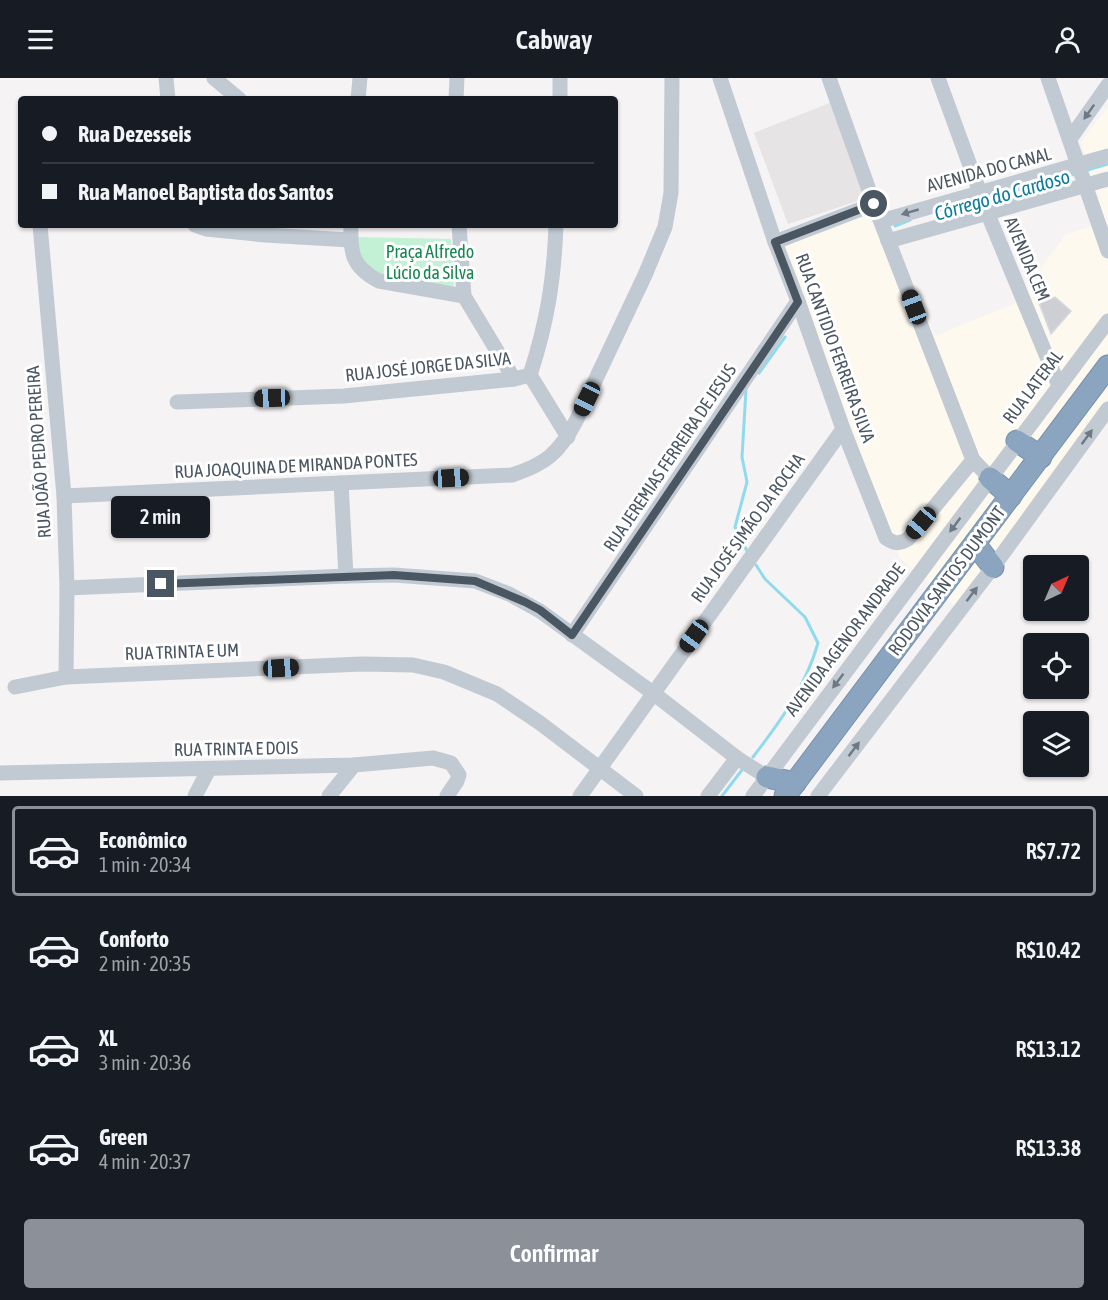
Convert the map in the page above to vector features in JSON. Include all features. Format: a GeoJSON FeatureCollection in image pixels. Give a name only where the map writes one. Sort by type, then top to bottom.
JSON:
{"type":"FeatureCollection","features":[{"type":"Feature","properties":{"kind":"highway","name":"RODOVIA SANTOS DUMONT"},"geometry":{"type":"LineString","coordinates":[[790,789],[1108,366]]}},
{"type":"Feature","properties":{"kind":"highway"},"geometry":{"type":"LineString","coordinates":[[1017,441],[1041,457]]}},
{"type":"Feature","properties":{"kind":"highway"},"geometry":{"type":"LineString","coordinates":[[990,478],[1011,496]]}},
{"type":"Feature","properties":{"kind":"highway"},"geometry":{"type":"LineString","coordinates":[[975,544],[993,567]]}},
{"type":"Feature","properties":{"kind":"highway"},"geometry":{"type":"LineString","coordinates":[[767,777],[790,789]]}},
{"type":"Feature","properties":{"kind":"street"},"geometry":{"type":"LineString","coordinates":[[166,78],[168,96]]}},
{"type":"Feature","properties":{"kind":"street"},"geometry":{"type":"LineString","coordinates":[[214,78],[235,96]]}},
{"type":"Feature","properties":{"kind":"street"},"geometry":{"type":"LineString","coordinates":[[358,96],[360,78]]}},
{"type":"Feature","properties":{"kind":"street"},"geometry":{"type":"LineString","coordinates":[[456,96],[457,78]]}},
{"type":"Feature","properties":{"kind":"street"},"geometry":{"type":"LineString","coordinates":[[560,78],[560,96]]}},
{"type":"Feature","properties":{"kind":"street"},"geometry":{"type":"LineString","coordinates":[[659,78],[672,78]]}},
{"type":"Feature","properties":{"kind":"street","name":"RUA JOAQUINA DE MIRANDA PONTES"},"geometry":{"type":"LineString","coordinates":[[64,496],[512,475],[547,460],[568,437],[645,275],[665,227],[671,193],[672,78]]}},
{"type":"Feature","properties":{"kind":"street","name":"RUA CANTIDIO FERREIRA SILVA"},"geometry":{"type":"LineString","coordinates":[[720,78],[775,242],[843,429],[886,538],[894,543],[901,543],[908,539],[973,460]]}},
{"type":"Feature","properties":{"kind":"street"},"geometry":{"type":"LineString","coordinates":[[829,78],[874,204],[973,460],[990,478]]}},
{"type":"Feature","properties":{"kind":"street","name":"AVENIDA CEM"},"geometry":{"type":"LineString","coordinates":[[938,78],[987,212],[1059,386]]}},
{"type":"Feature","properties":{"kind":"street"},"geometry":{"type":"LineString","coordinates":[[1048,78],[1108,251]]}},
{"type":"Feature","properties":{"kind":"street"},"geometry":{"type":"LineString","coordinates":[[1070,140],[1108,85]]}},
{"type":"Feature","properties":{"kind":"street","name":"AVENIDA DO CANAL"},"geometry":{"type":"LineString","coordinates":[[881,220],[1108,156]]}},
{"type":"Feature","properties":{"kind":"street"},"geometry":{"type":"LineString","coordinates":[[888,241],[1108,179]]}},
{"type":"Feature","properties":{"kind":"street"},"geometry":{"type":"LineString","coordinates":[[775,242],[874,204]]}},
{"type":"Feature","properties":{"kind":"street","name":"RUA JOÃO PEDRO PEREIRA"},"geometry":{"type":"LineString","coordinates":[[40,228],[64,496],[68,588],[66,677]]}},
{"type":"Feature","properties":{"kind":"street"},"geometry":{"type":"LineString","coordinates":[[203,228],[266,235],[350,233],[351,252],[359,267],[367,275],[379,281],[464,296]]}},
{"type":"Feature","properties":{"kind":"street"},"geometry":{"type":"LineString","coordinates":[[459,228],[464,296],[514,379]]}},
{"type":"Feature","properties":{"kind":"street","name":"RUA JOSÉ JORGE DA SILVA"},"geometry":{"type":"LineString","coordinates":[[177,402],[344,396],[514,379],[530,375],[544,332],[548,310],[554,274],[556,228]]}},
{"type":"Feature","properties":{"kind":"street","name":"RUA JEREMIAS FERREIRA DE JESUS"},"geometry":{"type":"LineString","coordinates":[[572,635],[798,302]]}},
{"type":"Feature","properties":{"kind":"street","name":"RUA LATERAL"},"geometry":{"type":"LineString","coordinates":[[990,478],[1108,321]]}},
{"type":"Feature","properties":{"kind":"street"},"geometry":{"type":"LineString","coordinates":[[530,375],[568,437]]}},
{"type":"Feature","properties":{"kind":"street"},"geometry":{"type":"LineString","coordinates":[[818,796],[993,567],[1108,409]]}},
{"type":"Feature","properties":{"kind":"street","name":"RUA JOSÉ SIMÃO DA ROCHA"},"geometry":{"type":"LineString","coordinates":[[580,796],[843,429]]}},
{"type":"Feature","properties":{"kind":"street","name":"AVENIDA AGENOR ANDRADE"},"geometry":{"type":"LineString","coordinates":[[753,796],[990,478]]}},
{"type":"Feature","properties":{"kind":"street"},"geometry":{"type":"LineString","coordinates":[[342,483],[346,576]]}},
{"type":"Feature","properties":{"kind":"street"},"geometry":{"type":"LineString","coordinates":[[68,588],[394,575],[475,581],[540,610],[737,758],[767,777]]}},
{"type":"Feature","properties":{"kind":"street","name":"RUA TRINTA E UM"},"geometry":{"type":"LineString","coordinates":[[15,687],[66,677],[362,664],[413,665],[444,672],[497,694],[636,796]]}},
{"type":"Feature","properties":{"kind":"street","name":"RUA TRINTA E DOIS"},"geometry":{"type":"LineString","coordinates":[[0,773],[354,765],[433,758],[451,763],[459,775],[447,796]]}},
{"type":"Feature","properties":{"kind":"street"},"geometry":{"type":"LineString","coordinates":[[708,796],[737,758]]}},
{"type":"Feature","properties":{"kind":"street"},"geometry":{"type":"LineString","coordinates":[[329,796],[354,765]]}},
{"type":"Feature","properties":{"kind":"street"},"geometry":{"type":"LineString","coordinates":[[195,796],[209,769]]}},
{"type":"Feature","properties":{"kind":"shaded area"},"geometry":{"type":"Polygon","coordinates":[[[832,102],[866,198],[788,224],[754,133],[832,102]]]}},
{"type":"Feature","properties":{"kind":"shaded area"},"geometry":{"type":"Polygon","coordinates":[[[1108,106],[1108,419],[963,613],[900,558],[783,244],[878,208],[935,336],[1015,303],[1066,234],[1105,222],[1081,142],[1108,106]]]}},
{"type":"Feature","properties":{"kind":"green space","name":"Praça Alfredo Lúcio da Silva"},"geometry":{"type":"Polygon","coordinates":[[[355,237],[451,239],[454,286],[406,282],[380,275],[364,264],[355,237]]]}},
{"type":"Feature","properties":{"kind":"building"},"geometry":{"type":"Polygon","coordinates":[[[1055,297],[1071,311],[1051,334],[1039,303],[1055,297]]]}},
{"type":"Feature","properties":{"kind":"waterway","name":"Córrego do Cardoso"},"geometry":{"type":"LineString","coordinates":[[1084,171],[1108,164]]}},
{"type":"Feature","properties":{"kind":"waterway","name":"Córrego do Cardoso"},"geometry":{"type":"LineString","coordinates":[[992,197],[1075,174]]}},
{"type":"Feature","properties":{"kind":"waterway","name":"Córrego do Cardoso"},"geometry":{"type":"LineString","coordinates":[[895,226],[910,220]]}},
{"type":"Feature","properties":{"kind":"waterway","name":"Córrego do Cardoso"},"geometry":{"type":"LineString","coordinates":[[759,373],[785,337]]}},
{"type":"Feature","properties":{"kind":"waterway","name":"Córrego do Cardoso"},"geometry":{"type":"LineString","coordinates":[[746,390],[742,457],[747,482],[735,527],[747,551]]}},
{"type":"Feature","properties":{"kind":"waterway","name":"Córrego do Cardoso"},"geometry":{"type":"LineString","coordinates":[[753,757],[799,689],[818,643],[805,617],[765,579],[756,565]]}},
{"type":"Feature","properties":{"kind":"waterway","name":"Córrego do Cardoso"},"geometry":{"type":"LineString","coordinates":[[722,796],[742,770]]}},
{"type":"Feature","properties":{"kind":"route"},"geometry":{"type":"LineString","coordinates":[[161,584],[394,575],[475,581],[493,587],[540,610],[572,635],[798,302],[775,242],[874,204]]}}]}
